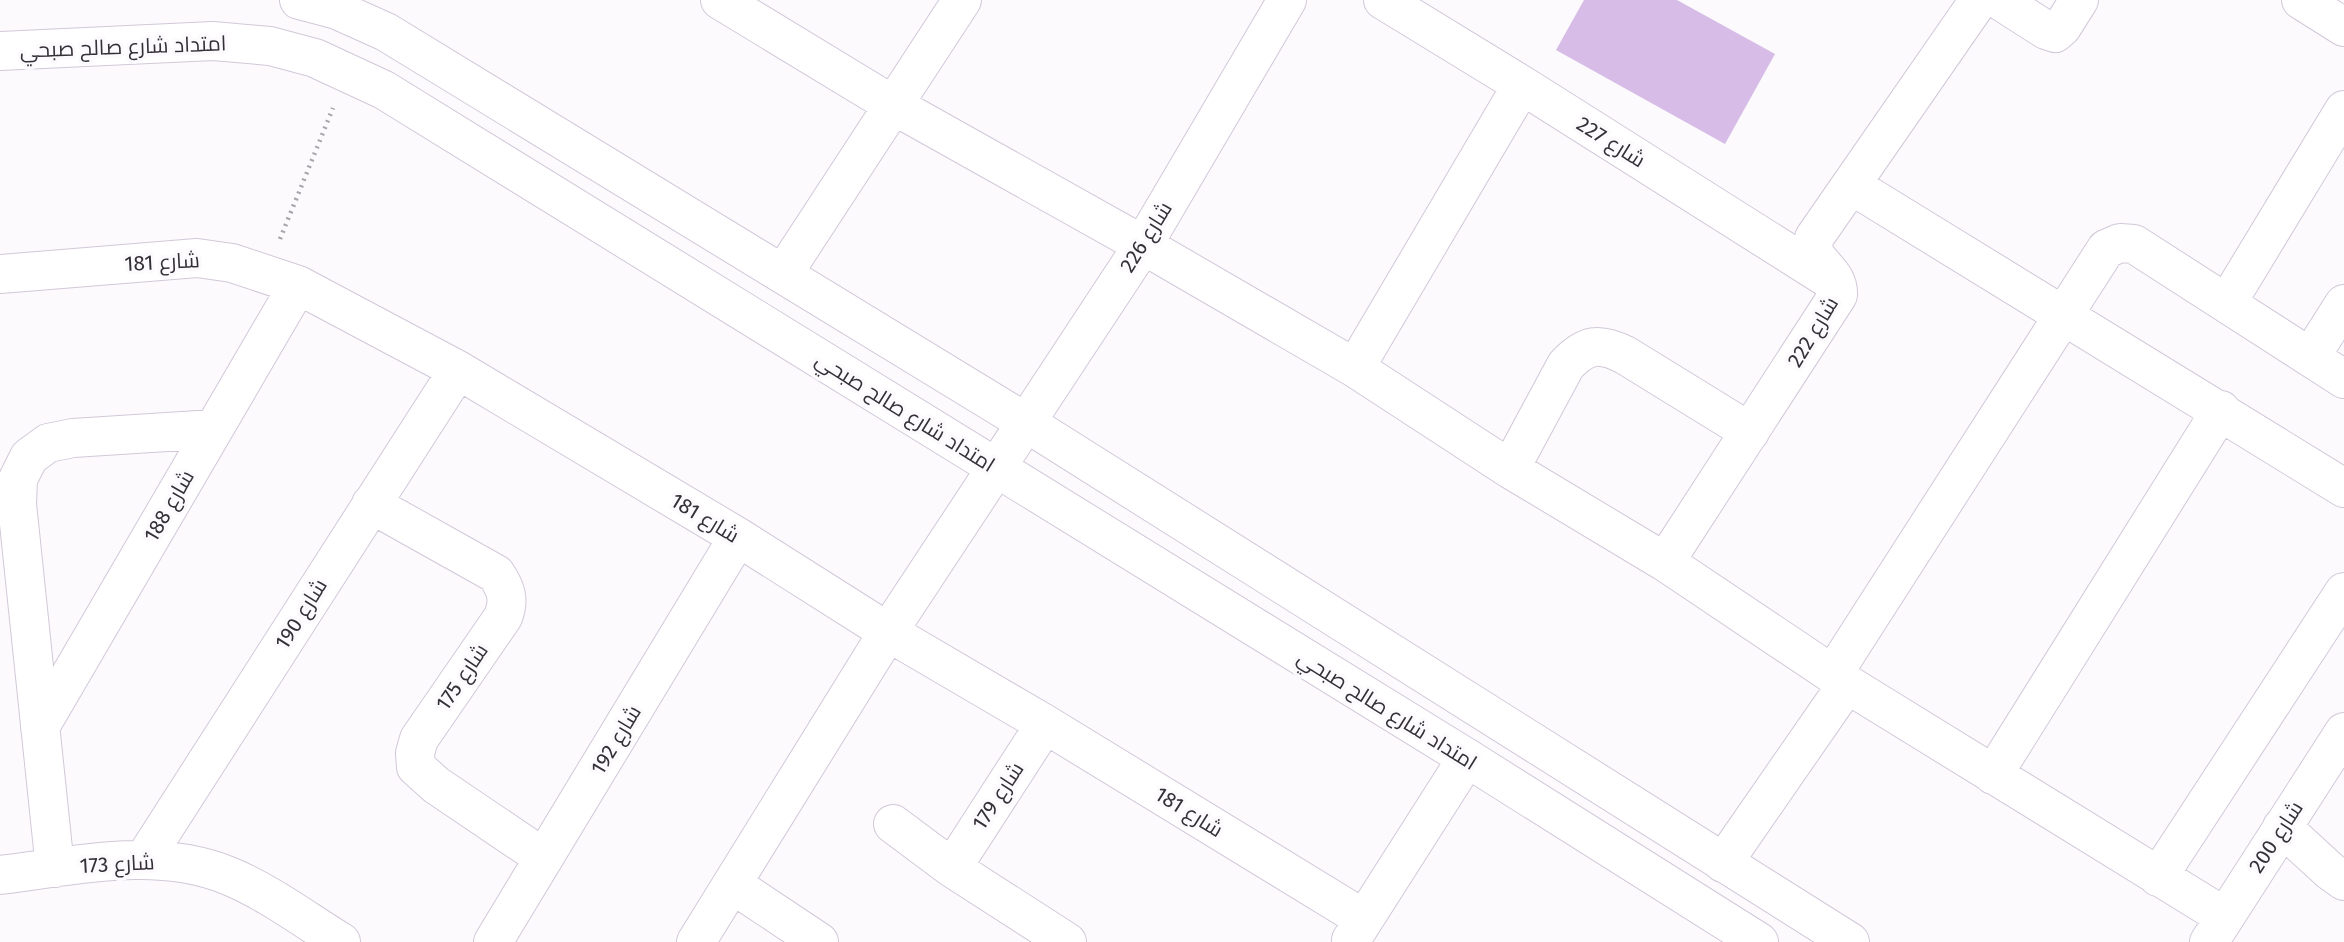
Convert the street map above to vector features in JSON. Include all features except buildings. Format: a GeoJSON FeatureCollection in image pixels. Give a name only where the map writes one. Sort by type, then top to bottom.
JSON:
{"type":"FeatureCollection","features":[{"type":"Feature","properties":{"kind":"street"},"geometry":{"type":"LineString","coordinates":[[299,0],[340,5],[386,32],[1025,422],[1850,942]]}},
{"type":"Feature","properties":{"kind":"street"},"geometry":{"type":"LineString","coordinates":[[720,0],[893,105],[1355,368],[1510,469],[1665,562],[1840,679],[2158,877],[2217,930]]}},
{"type":"Feature","properties":{"kind":"street"},"geometry":{"type":"LineString","coordinates":[[783,274],[962,0]]}},
{"type":"Feature","properties":{"kind":"street","name":"شارع 226"},"geometry":{"type":"LineString","coordinates":[[696,942],[888,632],[1143,245],[1287,0]]}},
{"type":"Feature","properties":{"kind":"street","name":"شارع 227"},"geometry":{"type":"LineString","coordinates":[[1383,0],[1838,285]]}},
{"type":"Feature","properties":{"kind":"street","name":"شارع 222"},"geometry":{"type":"LineString","coordinates":[[1665,562],[1838,295],[1838,285],[1834,277],[1816,257],[1812,244],[1814,238],[1979,0]]}},
{"type":"Feature","properties":{"kind":"street"},"geometry":{"type":"LineString","coordinates":[[1999,0],[2055,33],[2062,27],[2079,0]]}},
{"type":"Feature","properties":{"kind":"street"},"geometry":{"type":"LineString","coordinates":[[2301,0],[2344,27]]}},
{"type":"Feature","properties":{"kind":"street","name":"امتداد شارع صالح صبحي"},"geometry":{"type":"LineString","coordinates":[[0,51],[213,41],[270,46],[315,58],[384,90],[1467,758],[1759,942]]}},
{"type":"Feature","properties":{"kind":"street"},"geometry":{"type":"LineString","coordinates":[[1355,368],[1521,85]]}},
{"type":"Feature","properties":{"kind":"street"},"geometry":{"type":"LineString","coordinates":[[2227,303],[2344,110]]}},
{"type":"Feature","properties":{"kind":"street"},"geometry":{"type":"LineString","coordinates":[[1851,185],[2344,488]]}},
{"type":"Feature","properties":{"kind":"street"},"geometry":{"type":"LineString","coordinates":[[1723,863],[2106,249],[2120,243],[2134,244],[2344,379]]}},
{"type":"Feature","properties":{"kind":"street","name":"شارع 181"},"geometry":{"type":"LineString","coordinates":[[0,274],[197,258],[232,263],[283,278],[458,370],[738,537],[888,632],[1045,724],[1357,931]]}},
{"type":"Feature","properties":{"kind":"street","name":"شارع 188"},"geometry":{"type":"LineString","coordinates":[[40,727],[214,429],[283,278]]}},
{"type":"Feature","properties":{"kind":"street"},"geometry":{"type":"LineString","coordinates":[[2312,356],[2344,304]]}},
{"type":"Feature","properties":{"kind":"street"},"geometry":{"type":"LineString","coordinates":[[1510,469],[1566,365],[1577,353],[1593,346],[1610,347],[1625,355],[1750,432]]}},
{"type":"Feature","properties":{"kind":"street","name":"شارع 190"},"geometry":{"type":"LineString","coordinates":[[145,858],[458,370]]}},
{"type":"Feature","properties":{"kind":"street"},"geometry":{"type":"LineString","coordinates":[[1993,775],[2221,410]]}},
{"type":"Feature","properties":{"kind":"street"},"geometry":{"type":"LineString","coordinates":[[55,868],[17,503],[18,479],[29,457],[48,443],[73,438],[214,429]]}},
{"type":"Feature","properties":{"kind":"street","name":"شارع 175"},"geometry":{"type":"LineString","coordinates":[[370,504],[496,574],[505,587],[507,607],[503,617],[419,739],[415,753],[416,767],[436,785],[544,858]]}},
{"type":"Feature","properties":{"kind":"street","name":"شارع 192"},"geometry":{"type":"LineString","coordinates":[[494,942],[738,537]]}},
{"type":"Feature","properties":{"kind":"street"},"geometry":{"type":"LineString","coordinates":[[2158,877],[2344,592]]}},
{"type":"Feature","properties":{"kind":"street","name":"شارع 179"},"geometry":{"type":"LineString","coordinates":[[952,867],[1045,724]]}},
{"type":"Feature","properties":{"kind":"street","name":"شارع 200"},"geometry":{"type":"LineString","coordinates":[[2217,930],[2344,732]]}},
{"type":"Feature","properties":{"kind":"street"},"geometry":{"type":"LineString","coordinates":[[1357,931],[1467,758]]}},
{"type":"Feature","properties":{"kind":"street"},"geometry":{"type":"LineString","coordinates":[[893,824],[952,867],[1067,942]]}},
{"type":"Feature","properties":{"kind":"street"},"geometry":{"type":"LineString","coordinates":[[2282,827],[2344,881]]}},
{"type":"Feature","properties":{"kind":"street","name":"شارع 173"},"geometry":{"type":"LineString","coordinates":[[0,875],[145,858],[188,863],[230,876],[290,927],[341,942]]}},
{"type":"Feature","properties":{"kind":"street"},"geometry":{"type":"LineString","coordinates":[[732,884],[819,942]]}},
{"type":"Feature","properties":{"kind":"path"},"geometry":{"type":"LineString","coordinates":[[283,278],[347,72]]}},
{"type":"Feature","properties":{"kind":"shaded area"},"geometry":{"type":"Polygon","coordinates":[[[1584,0],[1677,0],[1775,54],[1725,144],[1556,50],[1584,0]]]}}]}
